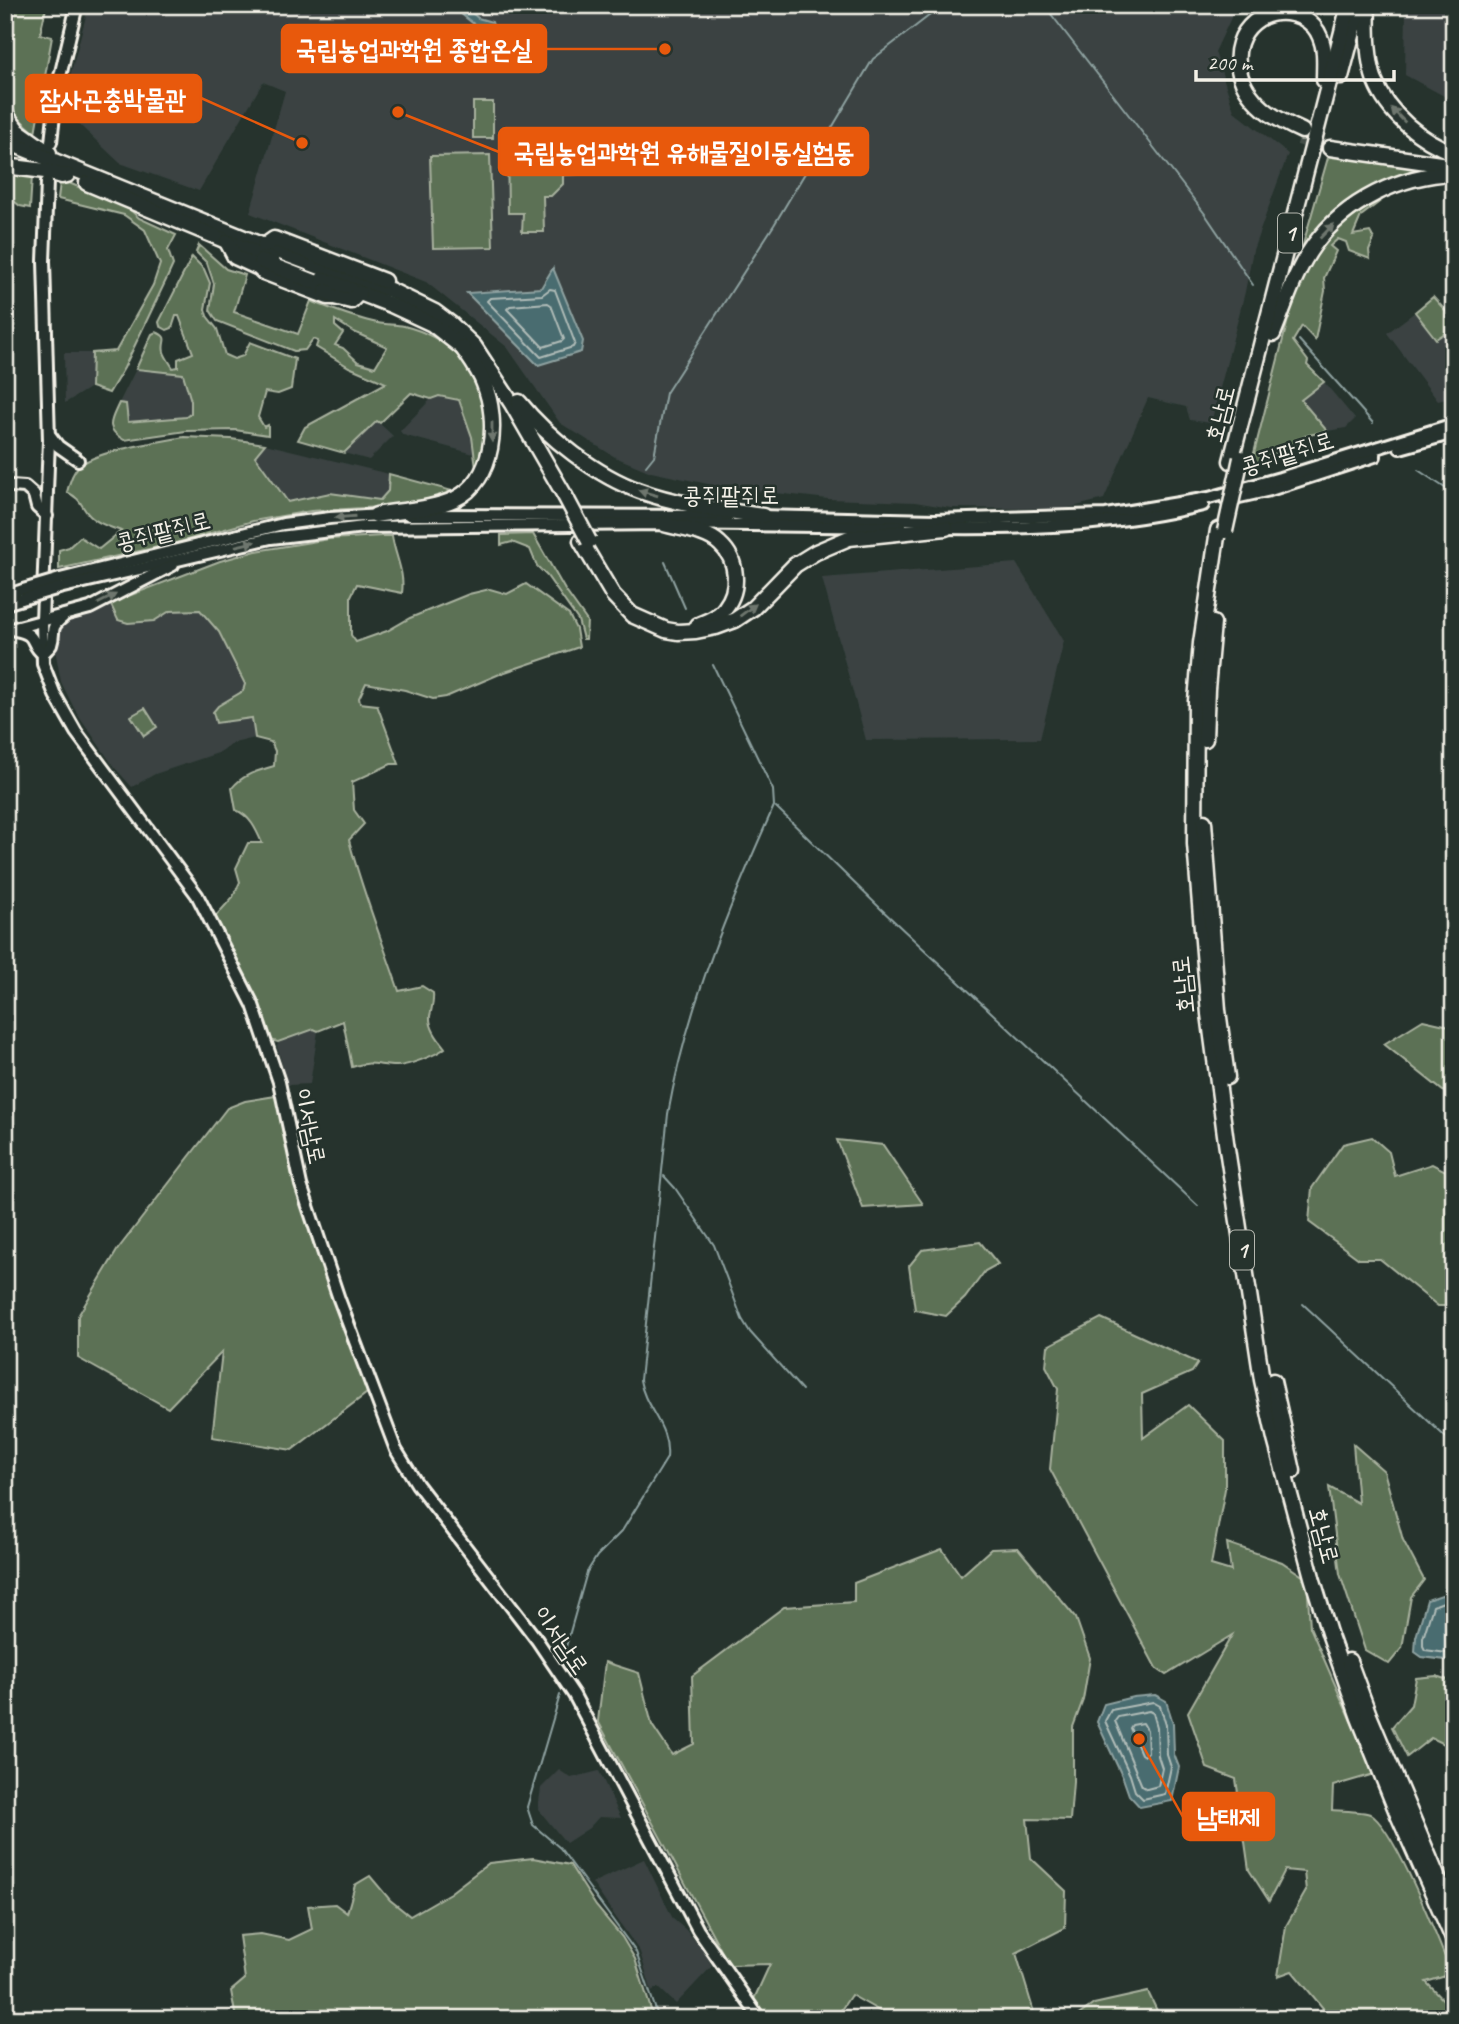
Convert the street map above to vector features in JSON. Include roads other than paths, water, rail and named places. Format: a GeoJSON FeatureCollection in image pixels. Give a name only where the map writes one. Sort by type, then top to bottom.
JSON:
{"type":"FeatureCollection","features":[{"type":"Feature","properties":{"kind":"highway"},"geometry":{"type":"LineString","coordinates":[[1260,5],[1250,13],[1233,39],[1231,69],[1240,93],[1247,104],[1273,125],[1300,135],[1269,113],[1252,96],[1243,84],[1238,68],[1242,38],[1251,23],[1263,14],[1276,10],[1293,12],[1310,22],[1320,37],[1324,52],[1320,117]]}},
{"type":"Feature","properties":{"kind":"highway","name":"호남로"},"geometry":{"type":"LineString","coordinates":[[1349,5],[1236,459],[1201,643],[1196,701],[1195,844],[1209,1014],[1226,1142],[1262,1380],[1275,1439],[1312,1577],[1359,1718],[1398,1815],[1454,1941]]}},
{"type":"Feature","properties":{"kind":"highway","name":"호남로"},"geometry":{"type":"LineString","coordinates":[[1236,459],[1273,334],[1360,5]]}},
{"type":"Feature","properties":{"kind":"highway"},"geometry":{"type":"LineString","coordinates":[[1368,5],[1367,35],[1375,81],[1391,109],[1416,132],[1454,153]]}},
{"type":"Feature","properties":{"kind":"highway"},"geometry":{"type":"LineString","coordinates":[[5,113],[18,131],[46,151],[87,173]]}},
{"type":"Feature","properties":{"kind":"highway"},"geometry":{"type":"LineString","coordinates":[[5,141],[267,244],[380,285],[435,312],[452,324],[512,404],[613,595],[632,615],[666,630],[696,631],[735,620],[753,608],[795,565],[849,538],[946,528]]}},
{"type":"Feature","properties":{"kind":"highway"},"geometry":{"type":"LineString","coordinates":[[1454,160],[1331,144],[1454,166]]}},
{"type":"Feature","properties":{"kind":"highway"},"geometry":{"type":"LineString","coordinates":[[5,148],[231,244],[236,251],[345,293],[357,292],[432,324],[491,363],[526,410],[578,458],[639,491],[763,516]]}},
{"type":"Feature","properties":{"kind":"highway"},"geometry":{"type":"LineString","coordinates":[[5,166],[67,175]]}},
{"type":"Feature","properties":{"kind":"highway"},"geometry":{"type":"LineString","coordinates":[[1273,334],[1313,246],[1331,226],[1365,199],[1402,181],[1454,173]]}},
{"type":"Feature","properties":{"kind":"highway"},"geometry":{"type":"LineString","coordinates":[[231,244],[235,257],[331,293],[334,297],[351,301],[357,292]]}},
{"type":"Feature","properties":{"kind":"highway"},"geometry":{"type":"LineString","coordinates":[[376,515],[439,505],[458,498],[475,482],[486,462],[492,444],[489,400],[468,346]]}},
{"type":"Feature","properties":{"kind":"highway"},"geometry":{"type":"LineString","coordinates":[[585,541],[622,595],[638,608],[660,621],[698,625],[712,620],[724,610],[732,598],[735,572],[730,557],[719,542],[700,533],[664,524]]}},
{"type":"Feature","properties":{"kind":"highway","name":"호남로"},"geometry":{"type":"LineString","coordinates":[[1222,531],[1207,689],[1205,839],[1220,1023],[1272,1378],[1300,1503],[1342,1640],[1369,1715],[1454,1916]]}},
{"type":"Feature","properties":{"kind":"highway"},"geometry":{"type":"LineString","coordinates":[[1398,1815],[1397,1823],[1433,1912]]}},
{"type":"Feature","properties":{"kind":"main road"},"geometry":{"type":"LineString","coordinates":[[51,142],[57,89],[76,5]]}},
{"type":"Feature","properties":{"kind":"main road","name":"이서남로"},"geometry":{"type":"LineString","coordinates":[[47,182],[44,261],[49,434],[42,621],[43,664],[55,695],[76,732],[197,895],[253,1005],[279,1082],[301,1185],[339,1299],[396,1450],[417,1484],[545,1650],[574,1695],[698,1930],[760,2019]]}},
{"type":"Feature","properties":{"kind":"main road","name":"콩쥐팥쥐로"},"geometry":{"type":"LineString","coordinates":[[5,596],[23,594],[283,524],[330,518],[376,515],[763,516],[935,520],[1106,515],[1209,498],[1454,424]]}},
{"type":"Feature","properties":{"kind":"main road","name":"콩쥐팥쥐로"},"geometry":{"type":"LineString","coordinates":[[60,584],[271,538],[364,527],[664,524],[946,528],[1099,523],[1176,512],[1269,490],[1454,433]]}},
{"type":"Feature","properties":{"kind":"main road"},"geometry":{"type":"LineString","coordinates":[[49,434],[58,446],[78,460]]}},
{"type":"Feature","properties":{"kind":"main road"},"geometry":{"type":"LineString","coordinates":[[11,486],[25,487],[34,495],[37,507],[47,516]]}},
{"type":"Feature","properties":{"kind":"main road"},"geometry":{"type":"LineString","coordinates":[[8,630],[90,608],[192,556]]}},
{"type":"Feature","properties":{"kind":"main road","name":"콩쥐팥쥐로"},"geometry":{"type":"LineString","coordinates":[[5,604],[23,594]]}},
{"type":"Feature","properties":{"kind":"main road"},"geometry":{"type":"LineString","coordinates":[[8,630],[30,635],[37,650],[43,654],[50,646],[56,622],[65,615]]}},
{"type":"Feature","properties":{"kind":"water"},"geometry":{"type":"Polygon","coordinates":[[[450,5],[463,5],[478,18],[492,22],[494,29],[480,29],[450,5]]]}},
{"type":"Feature","properties":{"kind":"water"},"geometry":{"type":"Polygon","coordinates":[[[553,268],[583,341],[581,352],[538,365],[467,293],[541,288],[553,268]]]}},
{"type":"Feature","properties":{"kind":"water"},"geometry":{"type":"Polygon","coordinates":[[[1454,1591],[1454,1661],[1422,1657],[1415,1652],[1416,1637],[1427,1600],[1454,1591]]]}},
{"type":"Feature","properties":{"kind":"water"},"geometry":{"type":"Polygon","coordinates":[[[1155,1695],[1166,1701],[1173,1723],[1174,1754],[1179,1767],[1172,1801],[1140,1807],[1129,1795],[1097,1722],[1104,1704],[1155,1695]]]}},
{"type":"Feature","properties":{"kind":"waterway"},"geometry":{"type":"LineString","coordinates":[[646,466],[654,456],[666,393],[774,225],[873,59],[943,5]]}},
{"type":"Feature","properties":{"kind":"waterway"},"geometry":{"type":"LineString","coordinates":[[1044,5],[1205,214],[1253,285]]}},
{"type":"Feature","properties":{"kind":"waterway"},"geometry":{"type":"LineString","coordinates":[[1299,340],[1373,423]]}},
{"type":"Feature","properties":{"kind":"waterway"},"geometry":{"type":"LineString","coordinates":[[1418,470],[1454,494]]}},
{"type":"Feature","properties":{"kind":"waterway"},"geometry":{"type":"LineString","coordinates":[[665,562],[685,608]]}},
{"type":"Feature","properties":{"kind":"waterway"},"geometry":{"type":"LineString","coordinates":[[563,1667],[565,1650],[587,1572],[597,1556],[622,1531],[667,1458],[665,1436],[640,1380],[668,1114],[698,995],[726,918],[774,806],[773,790],[713,665]]}},
{"type":"Feature","properties":{"kind":"waterway"},"geometry":{"type":"LineString","coordinates":[[776,807],[1198,1206]]}},
{"type":"Feature","properties":{"kind":"waterway"},"geometry":{"type":"LineString","coordinates":[[664,1176],[714,1245],[742,1319],[750,1332],[802,1390]]}},
{"type":"Feature","properties":{"kind":"waterway"},"geometry":{"type":"LineString","coordinates":[[1303,1304],[1454,1445]]}},
{"type":"Feature","properties":{"kind":"waterway"},"geometry":{"type":"LineString","coordinates":[[560,1695],[527,1807],[533,1825],[560,1848],[636,1952],[659,2019]]}},
{"type":"Feature","properties":{"kind":"tunnel"},"geometry":{"type":"LineString","coordinates":[[1299,138],[1330,148]]}},
{"type":"Feature","properties":{"kind":"place","name":"국립농업과학원 종합온실"},"geometry":{"type":"Point","coordinates":[665,49]}},
{"type":"Feature","properties":{"kind":"place","name":"국립농업과학원 유해물질이동실험동"},"geometry":{"type":"Point","coordinates":[398,112]}},
{"type":"Feature","properties":{"kind":"place","name":"잠사곤충박물관"},"geometry":{"type":"Point","coordinates":[302,143]}},
{"type":"Feature","properties":{"kind":"place","name":"남태제"},"geometry":{"type":"Point","coordinates":[1139,1739]}}]}
